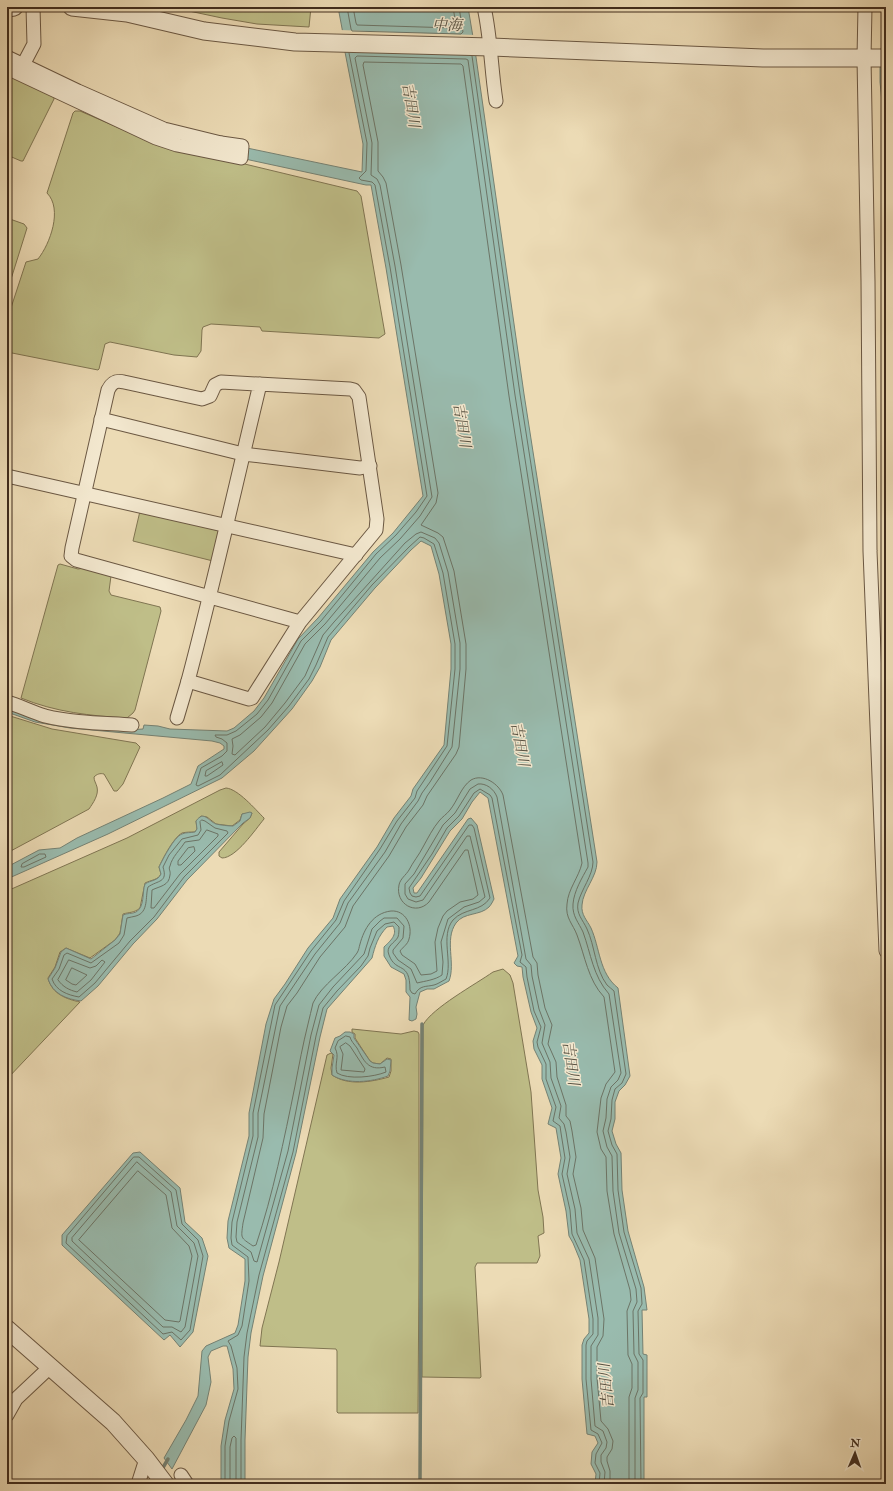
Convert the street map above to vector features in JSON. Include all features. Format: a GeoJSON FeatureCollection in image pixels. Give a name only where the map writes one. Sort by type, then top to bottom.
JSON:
{"type":"FeatureCollection","features":[{"type":"Feature","properties":{"kind":"street"},"geometry":{"type":"LineString","coordinates":[[7,8],[14,7]]}},
{"type":"Feature","properties":{"kind":"street"},"geometry":{"type":"LineString","coordinates":[[23,65],[34,44],[33,7]]}},
{"type":"Feature","properties":{"kind":"street"},"geometry":{"type":"LineString","coordinates":[[72,7],[127,13],[204,30],[295,42],[485,47],[763,58],[886,58]]}},
{"type":"Feature","properties":{"kind":"street"},"geometry":{"type":"LineString","coordinates":[[484,7],[489,28],[485,47],[492,73],[496,100]]}},
{"type":"Feature","properties":{"kind":"street"},"geometry":{"type":"LineString","coordinates":[[865,7],[864,58],[868,281],[870,552],[886,951]]}},
{"type":"Feature","properties":{"kind":"street"},"geometry":{"type":"LineString","coordinates":[[7,57],[156,138],[177,145],[220,148],[241,158],[242,150]]}},
{"type":"Feature","properties":{"kind":"street"},"geometry":{"type":"LineString","coordinates":[[7,68],[76,95]]}},
{"type":"Feature","properties":{"kind":"street"},"geometry":{"type":"LineString","coordinates":[[188,681],[249,699],[252,698],[300,622],[376,530],[377,523],[370,466],[359,397],[354,390],[221,382],[215,385],[210,396],[202,399],[119,381],[114,382],[108,390],[72,548],[72,558],[300,622]]}},
{"type":"Feature","properties":{"kind":"street"},"geometry":{"type":"LineString","coordinates":[[178,718],[211,596],[226,525],[260,384]]}},
{"type":"Feature","properties":{"kind":"street"},"geometry":{"type":"LineString","coordinates":[[102,419],[243,454],[360,468],[370,466]]}},
{"type":"Feature","properties":{"kind":"street"},"geometry":{"type":"LineString","coordinates":[[7,476],[356,555]]}},
{"type":"Feature","properties":{"kind":"street"},"geometry":{"type":"LineString","coordinates":[[7,702],[35,713],[58,718],[75,721],[132,725]]}},
{"type":"Feature","properties":{"kind":"street"},"geometry":{"type":"LineString","coordinates":[[7,1329],[113,1422],[150,1463],[165,1484]]}},
{"type":"Feature","properties":{"kind":"street"},"geometry":{"type":"LineString","coordinates":[[7,1415],[16,1399],[50,1367]]}},
{"type":"Feature","properties":{"kind":"street"},"geometry":{"type":"LineString","coordinates":[[138,1484],[150,1463]]}},
{"type":"Feature","properties":{"kind":"shaded area"},"geometry":{"type":"Polygon","coordinates":[[[170,7],[311,7],[309,27],[257,24],[170,7]]]}},
{"type":"Feature","properties":{"kind":"shaded area"},"geometry":{"type":"Polygon","coordinates":[[[9,75],[54,96],[54,99],[23,161],[7,155],[7,76],[9,75]]]}},
{"type":"Feature","properties":{"kind":"shaded area"},"geometry":{"type":"Polygon","coordinates":[[[75,111],[80,111],[149,141],[357,191],[361,196],[385,334],[379,338],[262,331],[260,327],[211,324],[203,327],[201,351],[197,357],[174,355],[110,342],[105,344],[98,370],[7,352],[7,320],[26,262],[38,259],[47,245],[53,226],[54,208],[52,200],[47,193],[73,113],[75,111]]]}},
{"type":"Feature","properties":{"kind":"shaded area"},"geometry":{"type":"Polygon","coordinates":[[[7,218],[24,224],[27,228],[7,292],[7,218]]]}},
{"type":"Feature","properties":{"kind":"shaded area"},"geometry":{"type":"Polygon","coordinates":[[[140,511],[220,531],[213,561],[133,541],[140,511]]]}},
{"type":"Feature","properties":{"kind":"shaded area"},"geometry":{"type":"Polygon","coordinates":[[[60,564],[78,569],[84,568],[111,576],[109,591],[111,595],[160,607],[161,611],[135,710],[127,718],[100,716],[60,710],[21,698],[58,565],[60,564]]]}},
{"type":"Feature","properties":{"kind":"shaded area"},"geometry":{"type":"Polygon","coordinates":[[[7,715],[52,729],[136,743],[140,747],[123,784],[117,791],[114,791],[104,774],[97,774],[94,777],[94,780],[97,787],[97,793],[89,809],[7,853],[7,715]]]}},
{"type":"Feature","properties":{"kind":"shaded area"},"geometry":{"type":"Polygon","coordinates":[[[226,788],[236,792],[246,800],[264,819],[239,849],[227,857],[222,858],[219,856],[219,852],[250,818],[252,813],[242,814],[240,820],[232,826],[216,824],[207,817],[201,816],[196,821],[197,829],[195,832],[182,833],[172,843],[159,867],[161,874],[160,876],[145,883],[140,908],[134,912],[123,914],[120,933],[115,940],[90,958],[66,948],[60,952],[55,967],[48,978],[50,984],[60,995],[80,1002],[7,1079],[7,891],[127,838],[226,788]]]}},
{"type":"Feature","properties":{"kind":"shaded area"},"geometry":{"type":"Polygon","coordinates":[[[503,969],[510,975],[513,983],[531,1092],[538,1190],[543,1217],[544,1233],[538,1236],[540,1256],[537,1263],[477,1263],[475,1267],[481,1377],[422,1377],[423,1025],[435,1011],[455,997],[493,972],[503,969]]]}},
{"type":"Feature","properties":{"kind":"shaded area"},"geometry":{"type":"Polygon","coordinates":[[[352,1029],[401,1034],[414,1031],[418,1032],[419,1034],[418,1413],[338,1413],[336,1349],[260,1346],[262,1328],[279,1262],[327,1055],[331,1053],[333,1054],[331,1068],[332,1075],[345,1081],[360,1082],[389,1077],[391,1071],[391,1059],[387,1058],[380,1064],[370,1061],[355,1038],[355,1034],[352,1032],[352,1029]]]}},
{"type":"Feature","properties":{"kind":"water","name":"中海"},"geometry":{"type":"Polygon","coordinates":[[[338,7],[468,7],[474,43],[344,39],[338,7]]]}},
{"type":"Feature","properties":{"kind":"water"},"geometry":{"type":"Polygon","coordinates":[[[885,7],[886,53],[881,53],[885,7]]]}},
{"type":"Feature","properties":{"kind":"water","name":"吉田川"},"geometry":{"type":"Polygon","coordinates":[[[344,47],[475,50],[524,394],[597,862],[595,873],[583,899],[582,909],[583,915],[594,936],[603,968],[618,988],[630,1076],[625,1085],[619,1091],[615,1102],[615,1119],[612,1131],[616,1144],[621,1153],[622,1190],[628,1231],[644,1287],[647,1310],[642,1310],[643,1354],[647,1355],[647,1397],[644,1397],[644,1484],[595,1484],[596,1474],[591,1464],[592,1452],[598,1443],[595,1436],[587,1434],[582,1379],[582,1345],[584,1339],[589,1333],[589,1319],[580,1260],[569,1236],[566,1211],[558,1174],[561,1158],[556,1128],[548,1124],[552,1108],[542,1079],[542,1065],[534,1049],[533,1041],[537,1028],[531,1012],[522,967],[517,966],[514,963],[518,956],[488,798],[480,792],[462,819],[450,831],[421,878],[413,888],[414,893],[417,893],[468,819],[471,818],[477,825],[494,899],[490,906],[485,910],[463,917],[456,923],[450,944],[451,974],[449,981],[434,989],[427,989],[420,992],[416,1007],[416,1019],[412,1021],[409,1020],[410,997],[406,992],[406,980],[404,974],[391,967],[384,956],[384,947],[393,938],[395,932],[393,926],[387,927],[377,941],[372,958],[327,1009],[296,1153],[263,1276],[251,1333],[248,1357],[245,1484],[221,1484],[221,1446],[225,1420],[234,1389],[233,1369],[227,1346],[211,1351],[208,1357],[211,1382],[206,1405],[172,1469],[164,1458],[198,1396],[202,1351],[206,1346],[235,1333],[238,1325],[245,1281],[245,1259],[229,1248],[227,1238],[228,1221],[249,1136],[249,1113],[266,1024],[274,999],[308,948],[333,918],[340,899],[377,847],[394,818],[411,796],[413,789],[444,745],[451,669],[451,644],[439,574],[431,546],[421,541],[375,588],[331,640],[320,667],[292,709],[254,751],[222,778],[108,834],[7,879],[7,867],[39,850],[60,848],[77,838],[191,784],[198,766],[224,749],[224,746],[220,743],[212,741],[70,728],[35,722],[7,712],[7,709],[128,730],[143,729],[144,725],[170,729],[227,731],[234,728],[254,711],[264,698],[298,639],[318,618],[373,552],[393,533],[423,496],[371,185],[245,159],[247,148],[362,172],[363,144],[344,47]]]}},
{"type":"Feature","properties":{"kind":"water"},"geometry":{"type":"Polygon","coordinates":[[[880,60],[886,60],[886,142],[880,82],[880,60]]]}},
{"type":"Feature","properties":{"kind":"water"},"geometry":{"type":"Polygon","coordinates":[[[252,813],[250,818],[243,823],[187,880],[157,919],[133,944],[98,986],[81,1001],[65,997],[53,988],[48,979],[55,968],[61,952],[66,948],[91,959],[115,940],[120,934],[123,915],[134,913],[139,910],[142,903],[145,884],[160,876],[161,874],[159,867],[172,844],[182,834],[195,832],[197,829],[196,821],[201,816],[206,817],[216,824],[233,826],[240,821],[242,814],[252,813]]]}},
{"type":"Feature","properties":{"kind":"water"},"geometry":{"type":"Polygon","coordinates":[[[345,1032],[354,1034],[354,1038],[373,1063],[380,1064],[387,1059],[391,1060],[388,1076],[360,1082],[345,1080],[332,1075],[334,1055],[330,1051],[335,1038],[345,1032]]]}},
{"type":"Feature","properties":{"kind":"water"},"geometry":{"type":"Polygon","coordinates":[[[140,1152],[180,1188],[185,1222],[202,1238],[208,1256],[193,1332],[180,1347],[170,1335],[164,1340],[62,1245],[62,1235],[133,1153],[140,1152]]]}},
{"type":"Feature","properties":{"kind":"pier"},"geometry":{"type":"Polygon","coordinates":[[[340,30],[475,35],[476,43],[342,40],[340,30]]]}},
{"type":"Feature","properties":{"kind":"waterway"},"geometry":{"type":"LineString","coordinates":[[420,1484],[422,1024]]}},
{"type":"Feature","properties":{"kind":"waterway"},"geometry":{"type":"LineString","coordinates":[[161,1471],[168,1459]]}}]}
